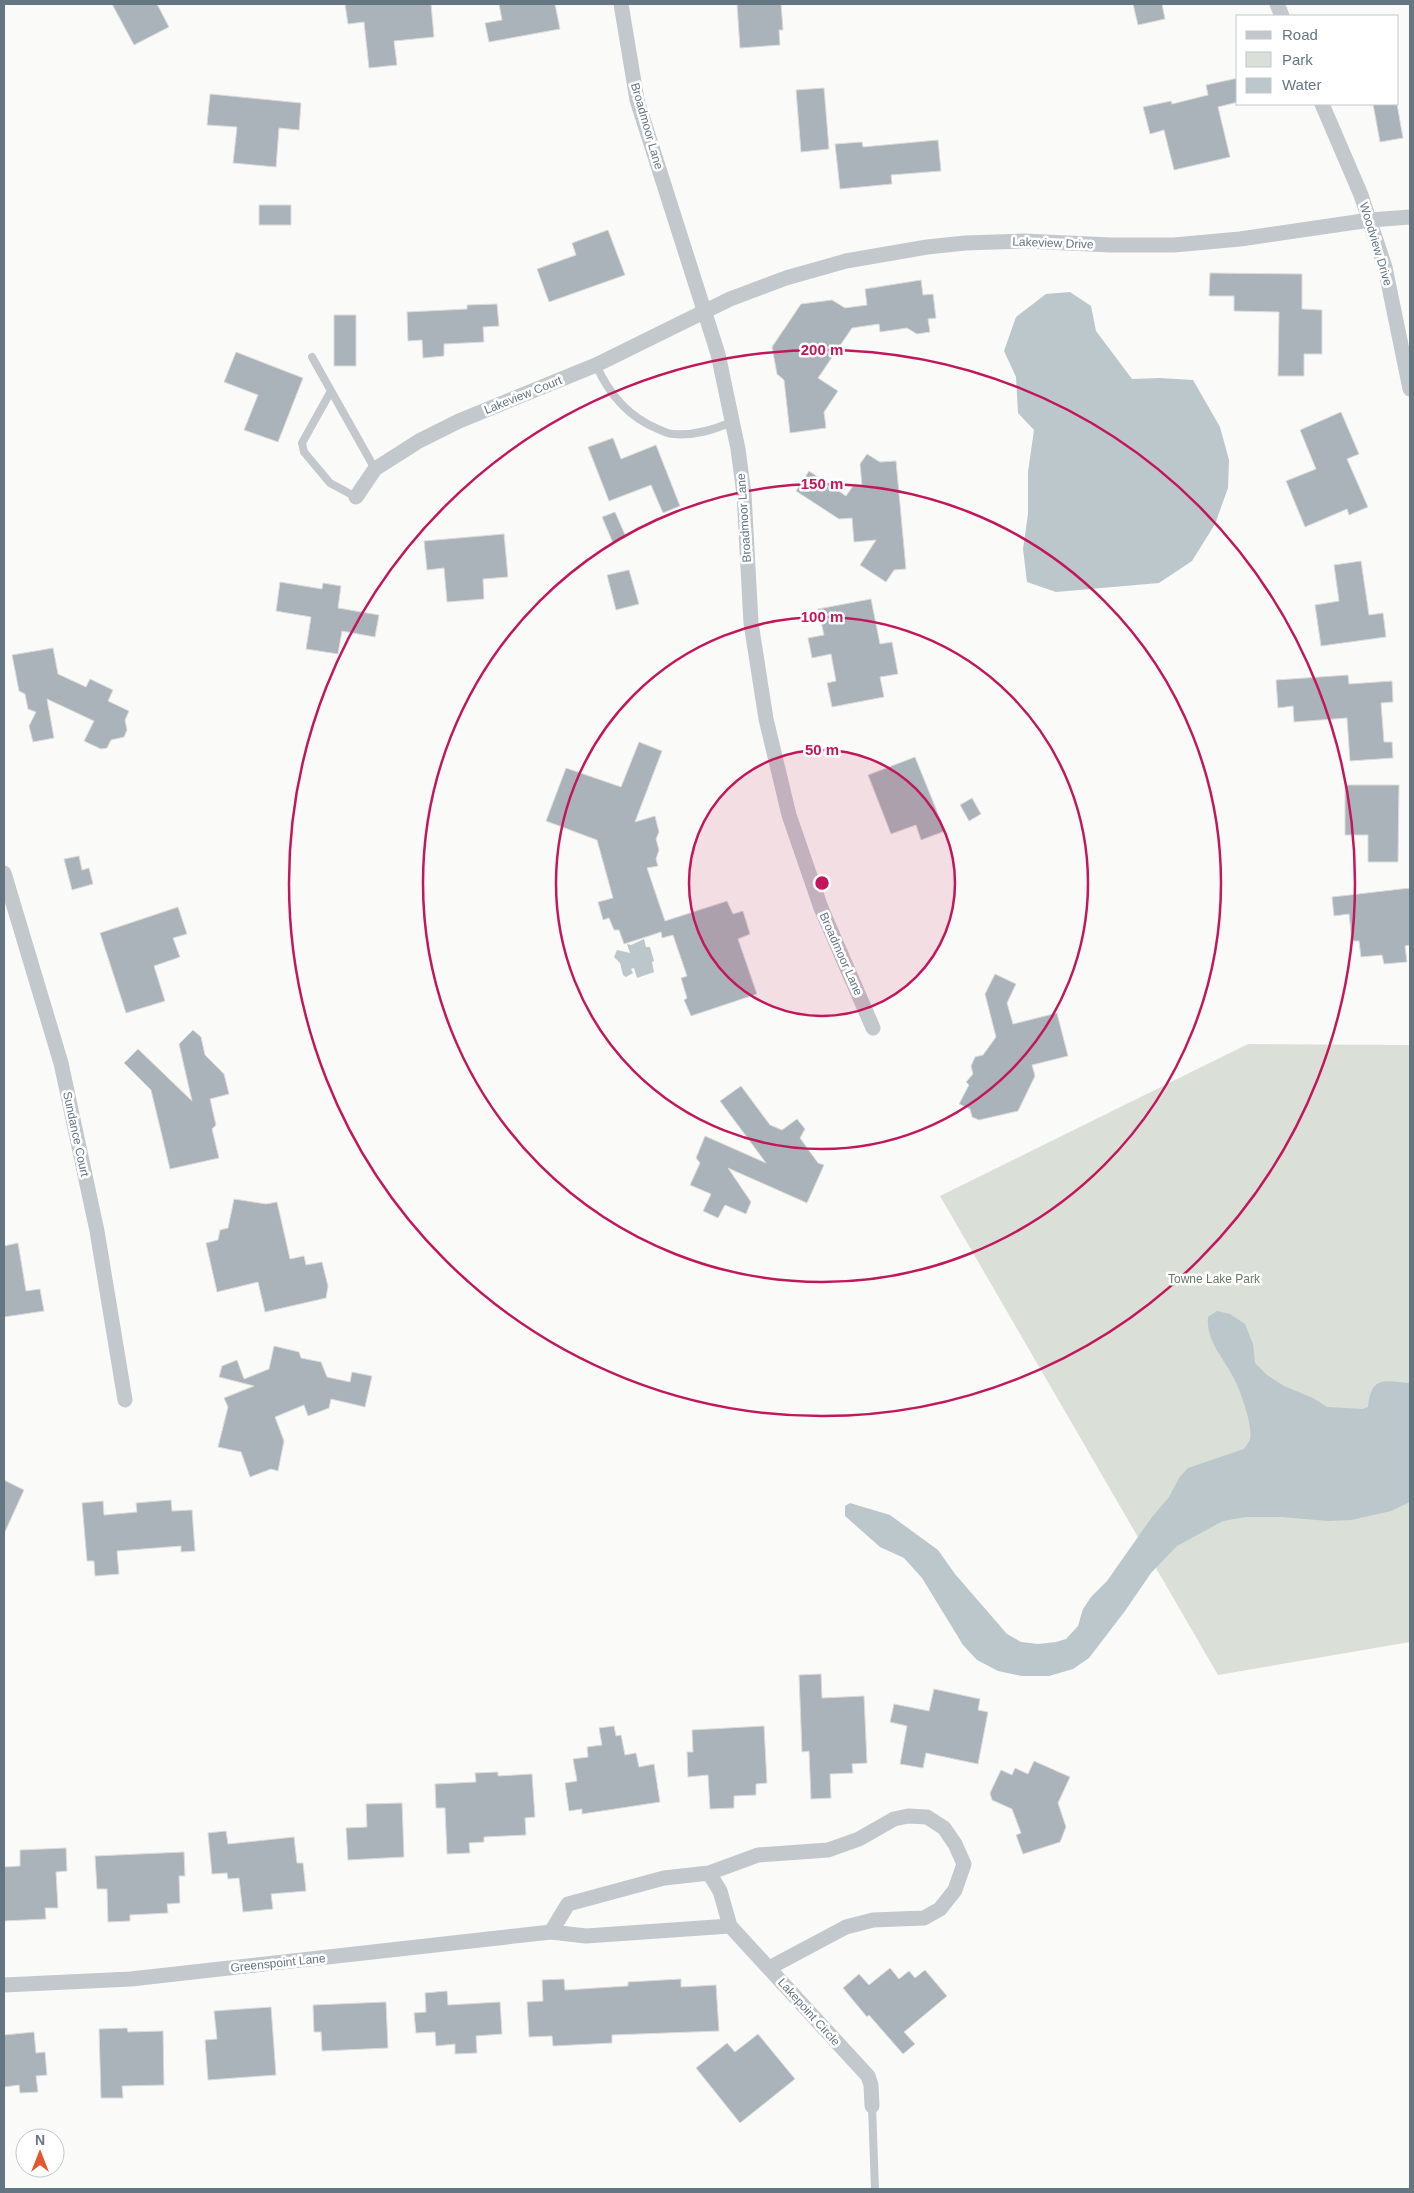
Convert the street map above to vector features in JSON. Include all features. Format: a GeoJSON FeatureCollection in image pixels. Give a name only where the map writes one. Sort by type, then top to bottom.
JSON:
{"type":"FeatureCollection","features":[{"type":"Feature","properties":{"kind":"street","name":"Broadmoor Lane"},"geometry":{"type":"LineString","coordinates":[[621,4],[637,100],[718,354],[738,449],[744,494],[752,622],[766,719],[790,815],[821,908],[873,1028]]}},
{"type":"Feature","properties":{"kind":"street","name":"Woodview Drive"},"geometry":{"type":"LineString","coordinates":[[1322,105],[1338,138],[1370,220],[1385,267],[1410,389]]}},
{"type":"Feature","properties":{"kind":"street","name":"Lakeview Drive"},"geometry":{"type":"LineString","coordinates":[[704,310],[803,273],[846,261],[927,247],[1024,241],[1111,245],[1174,244],[1240,239],[1370,220],[1410,217]]}},
{"type":"Feature","properties":{"kind":"street","name":"Lakeview Court"},"geometry":{"type":"LineString","coordinates":[[356,497],[375,469],[419,441],[459,420],[596,365],[704,310]]}},
{"type":"Feature","properties":{"kind":"street","name":"Sundance Court"},"geometry":{"type":"LineString","coordinates":[[4,873],[6,889],[61,1063],[97,1232],[125,1400]]}},
{"type":"Feature","properties":{"kind":"street"},"geometry":{"type":"LineString","coordinates":[[552,1932],[568,1904],[664,1878],[709,1873],[758,1856],[828,1850],[859,1839],[894,1819],[908,1816],[927,1817],[944,1828],[956,1844],[964,1864],[956,1890],[940,1909],[924,1918],[873,1920],[846,1927],[769,1968]]}},
{"type":"Feature","properties":{"kind":"street"},"geometry":{"type":"LineString","coordinates":[[709,1873],[720,1891],[730,1926]]}},
{"type":"Feature","properties":{"kind":"street","name":"Greenspoint Lane"},"geometry":{"type":"LineString","coordinates":[[4,1985],[131,1980],[552,1932],[586,1936],[730,1926]]}},
{"type":"Feature","properties":{"kind":"street","name":"Lakepoint Circle"},"geometry":{"type":"LineString","coordinates":[[730,1926],[868,2076],[871,2085],[872,2106]]}},
{"type":"Feature","properties":{"kind":"lane"},"geometry":{"type":"LineString","coordinates":[[312,357],[375,469]]}},
{"type":"Feature","properties":{"kind":"lane"},"geometry":{"type":"LineString","coordinates":[[596,365],[614,398],[646,424],[671,434],[691,434],[712,431],[732,422]]}},
{"type":"Feature","properties":{"kind":"lane"},"geometry":{"type":"LineString","coordinates":[[331,391],[302,443],[304,452],[330,483],[356,497]]}},
{"type":"Feature","properties":{"kind":"lane"},"geometry":{"type":"LineString","coordinates":[[872,2106],[875,2189]]}},
{"type":"Feature","properties":{"kind":"green space","name":"Towne Lake Park"},"geometry":{"type":"Polygon","coordinates":[[[1248,1044],[1410,1045],[1410,1642],[1218,1675],[940,1196],[1248,1044]]]}},
{"type":"Feature","properties":{"kind":"water"},"geometry":{"type":"Polygon","coordinates":[[[1070,292],[1091,306],[1096,331],[1132,379],[1193,380],[1220,427],[1229,460],[1228,488],[1215,524],[1192,561],[1159,583],[1056,592],[1027,582],[1023,549],[1028,514],[1028,472],[1034,430],[1018,413],[1016,377],[1004,351],[1016,317],[1046,294],[1070,292]]]}},
{"type":"Feature","properties":{"kind":"water"},"geometry":{"type":"Polygon","coordinates":[[[644,939],[646,947],[650,947],[654,961],[652,962],[654,972],[637,978],[634,968],[631,969],[633,973],[626,977],[623,975],[620,963],[614,957],[617,950],[630,953],[627,944],[631,945],[644,939]]]}},
{"type":"Feature","properties":{"kind":"water"},"geometry":{"type":"Polygon","coordinates":[[[1217,1311],[1230,1314],[1245,1324],[1253,1344],[1255,1363],[1267,1375],[1284,1386],[1313,1398],[1327,1407],[1363,1409],[1368,1407],[1372,1389],[1381,1382],[1410,1383],[1410,1502],[1391,1511],[1351,1520],[1328,1521],[1282,1517],[1246,1517],[1223,1521],[1177,1546],[1151,1573],[1089,1658],[1073,1669],[1049,1676],[1022,1676],[998,1671],[977,1660],[963,1645],[922,1578],[904,1558],[880,1547],[845,1516],[845,1506],[850,1503],[890,1515],[938,1550],[955,1574],[1007,1634],[1021,1642],[1038,1644],[1066,1639],[1078,1626],[1083,1609],[1091,1597],[1107,1581],[1188,1468],[1244,1449],[1250,1440],[1249,1424],[1241,1396],[1209,1332],[1208,1317],[1217,1311]]]}},
{"type":"Feature","properties":{"kind":"building"},"geometry":{"type":"Polygon","coordinates":[[[112,4],[157,4],[169,27],[134,45],[112,4]]]}},
{"type":"Feature","properties":{"kind":"building"},"geometry":{"type":"Polygon","coordinates":[[[345,4],[431,4],[434,37],[394,41],[397,65],[369,68],[364,22],[348,24],[345,4]]]}},
{"type":"Feature","properties":{"kind":"building"},"geometry":{"type":"Polygon","coordinates":[[[499,4],[555,4],[560,29],[489,42],[485,23],[502,20],[499,4]]]}},
{"type":"Feature","properties":{"kind":"building"},"geometry":{"type":"Polygon","coordinates":[[[737,4],[781,4],[783,30],[779,30],[780,45],[740,48],[737,4]]]}},
{"type":"Feature","properties":{"kind":"building"},"geometry":{"type":"Polygon","coordinates":[[[1133,4],[1162,4],[1165,19],[1138,25],[1133,4]]]}},
{"type":"Feature","properties":{"kind":"building"},"geometry":{"type":"Polygon","coordinates":[[[1236,78],[1236,102],[1218,107],[1230,157],[1174,170],[1164,130],[1150,134],[1143,107],[1171,101],[1172,104],[1208,95],[1206,85],[1236,78]]]}},
{"type":"Feature","properties":{"kind":"building"},"geometry":{"type":"Polygon","coordinates":[[[824,88],[829,149],[801,152],[796,90],[824,88]]]}},
{"type":"Feature","properties":{"kind":"building"},"geometry":{"type":"Polygon","coordinates":[[[210,94],[301,103],[299,130],[279,128],[276,167],[233,163],[237,127],[207,125],[210,94]]]}},
{"type":"Feature","properties":{"kind":"building"},"geometry":{"type":"Polygon","coordinates":[[[1373,105],[1397,105],[1403,138],[1380,142],[1373,105]]]}},
{"type":"Feature","properties":{"kind":"building"},"geometry":{"type":"Polygon","coordinates":[[[938,140],[941,171],[891,175],[892,184],[840,189],[835,144],[862,142],[863,147],[938,140]]]}},
{"type":"Feature","properties":{"kind":"building"},"geometry":{"type":"Polygon","coordinates":[[[259,205],[291,205],[291,225],[259,225],[259,205]]]}},
{"type":"Feature","properties":{"kind":"building"},"geometry":{"type":"Polygon","coordinates":[[[608,230],[625,275],[549,302],[537,269],[576,255],[572,243],[608,230]]]}},
{"type":"Feature","properties":{"kind":"building"},"geometry":{"type":"Polygon","coordinates":[[[1210,273],[1302,274],[1302,309],[1322,310],[1322,354],[1304,354],[1304,376],[1278,376],[1279,312],[1234,311],[1234,296],[1209,296],[1210,273]]]}},
{"type":"Feature","properties":{"kind":"building"},"geometry":{"type":"Polygon","coordinates":[[[921,280],[923,295],[933,294],[936,318],[928,319],[930,332],[917,334],[907,328],[880,332],[879,324],[852,328],[818,378],[838,391],[824,412],[826,428],[790,433],[784,380],[777,374],[772,347],[801,304],[832,300],[845,308],[867,305],[865,289],[921,280]]]}},
{"type":"Feature","properties":{"kind":"building"},"geometry":{"type":"Polygon","coordinates":[[[497,304],[499,326],[483,327],[484,342],[444,344],[444,356],[423,358],[422,340],[408,341],[407,312],[467,309],[467,305],[497,304]]]}},
{"type":"Feature","properties":{"kind":"building"},"geometry":{"type":"Polygon","coordinates":[[[334,315],[356,315],[356,366],[334,366],[334,315]]]}},
{"type":"Feature","properties":{"kind":"building"},"geometry":{"type":"Polygon","coordinates":[[[236,352],[303,378],[278,442],[244,430],[258,395],[224,382],[236,352]]]}},
{"type":"Feature","properties":{"kind":"building"},"geometry":{"type":"Polygon","coordinates":[[[1341,412],[1359,454],[1347,459],[1368,507],[1349,515],[1347,509],[1305,527],[1286,481],[1316,469],[1300,430],[1341,412]]]}},
{"type":"Feature","properties":{"kind":"building"},"geometry":{"type":"Polygon","coordinates":[[[613,438],[621,459],[656,445],[680,506],[663,513],[651,485],[609,501],[588,447],[613,438]]]}},
{"type":"Feature","properties":{"kind":"building"},"geometry":{"type":"Polygon","coordinates":[[[867,454],[880,462],[896,461],[906,569],[894,570],[886,582],[860,565],[876,540],[854,542],[852,518],[839,519],[796,491],[809,471],[846,496],[853,486],[862,485],[860,464],[867,454]]]}},
{"type":"Feature","properties":{"kind":"building"},"geometry":{"type":"Polygon","coordinates":[[[615,512],[626,537],[613,543],[602,517],[615,512]]]}},
{"type":"Feature","properties":{"kind":"building"},"geometry":{"type":"Polygon","coordinates":[[[504,534],[508,577],[483,579],[484,599],[447,602],[444,568],[427,570],[424,541],[504,534]]]}},
{"type":"Feature","properties":{"kind":"building"},"geometry":{"type":"Polygon","coordinates":[[[1361,561],[1369,615],[1383,613],[1386,637],[1321,646],[1315,605],[1339,601],[1334,565],[1361,561]]]}},
{"type":"Feature","properties":{"kind":"building"},"geometry":{"type":"Polygon","coordinates":[[[629,570],[639,604],[616,610],[607,575],[629,570]]]}},
{"type":"Feature","properties":{"kind":"building"},"geometry":{"type":"Polygon","coordinates":[[[280,582],[322,589],[323,583],[341,586],[338,608],[379,615],[375,637],[342,631],[338,654],[306,649],[311,617],[276,611],[280,582]]]}},
{"type":"Feature","properties":{"kind":"building"},"geometry":{"type":"Polygon","coordinates":[[[871,599],[880,644],[892,642],[898,674],[880,677],[884,697],[832,707],[827,683],[836,681],[831,654],[812,658],[808,638],[824,635],[818,609],[871,599]]]}},
{"type":"Feature","properties":{"kind":"building"},"geometry":{"type":"Polygon","coordinates":[[[53,648],[58,674],[86,687],[90,679],[113,690],[108,701],[129,711],[125,720],[127,730],[124,737],[111,740],[107,748],[101,749],[84,741],[94,721],[47,699],[54,738],[33,742],[29,726],[36,712],[28,709],[25,694],[19,691],[12,655],[53,648]]]}},
{"type":"Feature","properties":{"kind":"building"},"geometry":{"type":"Polygon","coordinates":[[[1348,675],[1349,684],[1392,681],[1393,702],[1381,703],[1384,742],[1392,742],[1393,758],[1350,761],[1347,718],[1294,722],[1293,706],[1278,708],[1276,680],[1348,675]]]}},
{"type":"Feature","properties":{"kind":"building"},"geometry":{"type":"Polygon","coordinates":[[[639,742],[662,751],[635,822],[655,816],[659,832],[656,839],[659,850],[656,859],[658,866],[647,868],[665,921],[727,901],[733,914],[743,911],[750,934],[738,939],[757,994],[691,1016],[684,1000],[687,998],[681,978],[687,976],[673,935],[662,938],[661,932],[624,944],[619,930],[614,930],[609,918],[603,920],[598,902],[613,898],[597,840],[546,821],[566,768],[621,787],[639,742]]]}},
{"type":"Feature","properties":{"kind":"building"},"geometry":{"type":"Polygon","coordinates":[[[915,757],[945,831],[921,840],[916,825],[891,834],[868,775],[915,757]]]}},
{"type":"Feature","properties":{"kind":"building"},"geometry":{"type":"Polygon","coordinates":[[[1345,785],[1399,785],[1398,862],[1368,862],[1368,835],[1345,835],[1345,785]]]}},
{"type":"Feature","properties":{"kind":"building"},"geometry":{"type":"Polygon","coordinates":[[[972,798],[981,814],[969,821],[960,805],[972,798]]]}},
{"type":"Feature","properties":{"kind":"building"},"geometry":{"type":"Polygon","coordinates":[[[79,856],[82,870],[89,868],[93,884],[72,890],[64,859],[79,856]]]}},
{"type":"Feature","properties":{"kind":"building"},"geometry":{"type":"Polygon","coordinates":[[[1410,888],[1410,945],[1405,946],[1407,962],[1384,964],[1382,955],[1361,957],[1359,941],[1352,941],[1349,914],[1334,916],[1332,897],[1410,888]]]}},
{"type":"Feature","properties":{"kind":"building"},"geometry":{"type":"Polygon","coordinates":[[[178,907],[187,934],[173,938],[180,957],[154,966],[165,1001],[126,1013],[100,933],[178,907]]]}},
{"type":"Feature","properties":{"kind":"building"},"geometry":{"type":"Polygon","coordinates":[[[995,974],[1016,984],[1007,1003],[1013,1024],[1057,1013],[1068,1056],[1032,1065],[1035,1076],[1018,1111],[979,1120],[972,1117],[970,1109],[959,1104],[969,1085],[966,1082],[973,1074],[971,1066],[975,1057],[983,1055],[996,1037],[985,994],[995,974]]]}},
{"type":"Feature","properties":{"kind":"building"},"geometry":{"type":"Polygon","coordinates":[[[193,1030],[201,1037],[205,1055],[224,1074],[229,1094],[210,1099],[216,1125],[212,1129],[219,1158],[170,1169],[151,1090],[124,1063],[138,1049],[192,1101],[179,1044],[193,1030]]]}},
{"type":"Feature","properties":{"kind":"building"},"geometry":{"type":"Polygon","coordinates":[[[741,1086],[770,1125],[782,1130],[797,1119],[805,1129],[800,1138],[818,1163],[824,1165],[807,1203],[728,1168],[751,1202],[746,1214],[725,1205],[718,1218],[703,1211],[711,1194],[690,1185],[700,1163],[696,1158],[705,1136],[766,1163],[720,1101],[741,1086]]]}},
{"type":"Feature","properties":{"kind":"building"},"geometry":{"type":"Polygon","coordinates":[[[234,1199],[266,1204],[277,1202],[290,1259],[304,1256],[306,1265],[322,1262],[328,1286],[326,1298],[265,1312],[258,1282],[217,1292],[206,1243],[218,1240],[220,1230],[228,1228],[234,1199]]]}},
{"type":"Feature","properties":{"kind":"building"},"geometry":{"type":"Polygon","coordinates":[[[18,1243],[26,1291],[40,1289],[44,1311],[4,1317],[4,1246],[18,1243]]]}},
{"type":"Feature","properties":{"kind":"building"},"geometry":{"type":"Polygon","coordinates":[[[274,1346],[299,1352],[301,1358],[321,1362],[327,1377],[350,1382],[352,1372],[372,1376],[365,1407],[331,1399],[329,1408],[308,1416],[304,1405],[275,1417],[284,1441],[278,1471],[271,1469],[250,1477],[241,1452],[218,1447],[228,1407],[224,1398],[254,1386],[219,1377],[222,1366],[237,1360],[244,1379],[269,1369],[274,1346]]]}},
{"type":"Feature","properties":{"kind":"building"},"geometry":{"type":"Polygon","coordinates":[[[4,1480],[24,1490],[4,1534],[4,1480]]]}},
{"type":"Feature","properties":{"kind":"building"},"geometry":{"type":"Polygon","coordinates":[[[171,1500],[172,1511],[192,1510],[195,1551],[181,1552],[181,1546],[117,1551],[119,1574],[95,1576],[94,1561],[87,1561],[82,1503],[103,1501],[104,1515],[137,1512],[136,1503],[171,1500]]]}},
{"type":"Feature","properties":{"kind":"building"},"geometry":{"type":"Polygon","coordinates":[[[821,1674],[822,1698],[864,1696],[867,1763],[852,1764],[853,1773],[830,1774],[831,1798],[811,1799],[809,1751],[802,1752],[799,1675],[821,1674]]]}},
{"type":"Feature","properties":{"kind":"building"},"geometry":{"type":"Polygon","coordinates":[[[934,1689],[980,1699],[978,1710],[988,1712],[978,1764],[926,1753],[923,1768],[900,1764],[907,1726],[890,1722],[894,1704],[929,1711],[934,1689]]]}},
{"type":"Feature","properties":{"kind":"building"},"geometry":{"type":"Polygon","coordinates":[[[614,1726],[616,1736],[621,1735],[625,1755],[636,1753],[639,1767],[654,1764],[660,1802],[582,1814],[582,1809],[569,1811],[565,1783],[577,1781],[573,1759],[588,1757],[587,1747],[602,1745],[599,1728],[614,1726]]]}},
{"type":"Feature","properties":{"kind":"building"},"geometry":{"type":"Polygon","coordinates":[[[764,1726],[767,1783],[756,1784],[756,1795],[734,1796],[734,1808],[710,1809],[708,1775],[688,1777],[687,1752],[693,1752],[692,1730],[764,1726]]]}},
{"type":"Feature","properties":{"kind":"building"},"geometry":{"type":"Polygon","coordinates":[[[1034,1761],[1070,1777],[1058,1803],[1066,1827],[1060,1842],[1023,1854],[1016,1835],[1021,1833],[1012,1809],[992,1800],[990,1793],[1001,1770],[1012,1775],[1015,1768],[1028,1774],[1034,1761]]]}},
{"type":"Feature","properties":{"kind":"building"},"geometry":{"type":"Polygon","coordinates":[[[498,1772],[498,1776],[532,1774],[535,1817],[525,1818],[526,1835],[484,1837],[484,1842],[469,1843],[470,1853],[447,1854],[445,1808],[436,1808],[435,1784],[476,1782],[475,1773],[498,1772]]]}},
{"type":"Feature","properties":{"kind":"building"},"geometry":{"type":"Polygon","coordinates":[[[402,1803],[404,1857],[348,1860],[346,1828],[367,1827],[366,1804],[402,1803]]]}},
{"type":"Feature","properties":{"kind":"building"},"geometry":{"type":"Polygon","coordinates":[[[226,1831],[228,1844],[294,1837],[297,1863],[303,1863],[306,1891],[271,1894],[273,1909],[243,1912],[239,1878],[228,1879],[227,1873],[212,1874],[208,1833],[226,1831]]]}},
{"type":"Feature","properties":{"kind":"building"},"geometry":{"type":"Polygon","coordinates":[[[66,1848],[67,1871],[56,1872],[58,1908],[45,1908],[46,1919],[4,1921],[4,1867],[20,1866],[20,1850],[66,1848]]]}},
{"type":"Feature","properties":{"kind":"building"},"geometry":{"type":"Polygon","coordinates":[[[184,1852],[185,1876],[179,1876],[180,1903],[167,1904],[168,1913],[130,1915],[130,1921],[108,1922],[107,1889],[97,1889],[95,1856],[184,1852]]]}},
{"type":"Feature","properties":{"kind":"building"},"geometry":{"type":"Polygon","coordinates":[[[890,1968],[899,1979],[909,1971],[915,1978],[925,1970],[947,1996],[904,2032],[915,2044],[903,2054],[869,2015],[867,2017],[843,1988],[859,1974],[869,1985],[890,1968]]]}},
{"type":"Feature","properties":{"kind":"building"},"geometry":{"type":"Polygon","coordinates":[[[564,1979],[565,1990],[628,1986],[628,1982],[681,1979],[681,1987],[716,1985],[719,2031],[612,2035],[612,2043],[553,2046],[552,2036],[529,2037],[527,2002],[543,2001],[542,1980],[564,1979]]]}},
{"type":"Feature","properties":{"kind":"building"},"geometry":{"type":"Polygon","coordinates":[[[447,1991],[448,2005],[500,2002],[502,2034],[476,2036],[477,2053],[455,2054],[455,2044],[436,2046],[435,2032],[416,2033],[414,2013],[426,2012],[425,1993],[447,1991]]]}},
{"type":"Feature","properties":{"kind":"building"},"geometry":{"type":"Polygon","coordinates":[[[386,2002],[388,2048],[322,2051],[321,2032],[314,2032],[313,2005],[386,2002]]]}},
{"type":"Feature","properties":{"kind":"building"},"geometry":{"type":"Polygon","coordinates":[[[271,2007],[276,2075],[208,2080],[205,2040],[217,2039],[214,2011],[271,2007]]]}},
{"type":"Feature","properties":{"kind":"building"},"geometry":{"type":"Polygon","coordinates":[[[127,2028],[128,2032],[163,2031],[164,2085],[122,2086],[123,2098],[101,2098],[99,2029],[127,2028]]]}},
{"type":"Feature","properties":{"kind":"building"},"geometry":{"type":"Polygon","coordinates":[[[34,2032],[36,2053],[45,2052],[47,2075],[36,2076],[38,2092],[20,2093],[19,2085],[4,2087],[4,2035],[34,2032]]]}},
{"type":"Feature","properties":{"kind":"building"},"geometry":{"type":"Polygon","coordinates":[[[758,2034],[795,2079],[740,2123],[696,2068],[727,2043],[735,2052],[758,2034]]]}}]}
